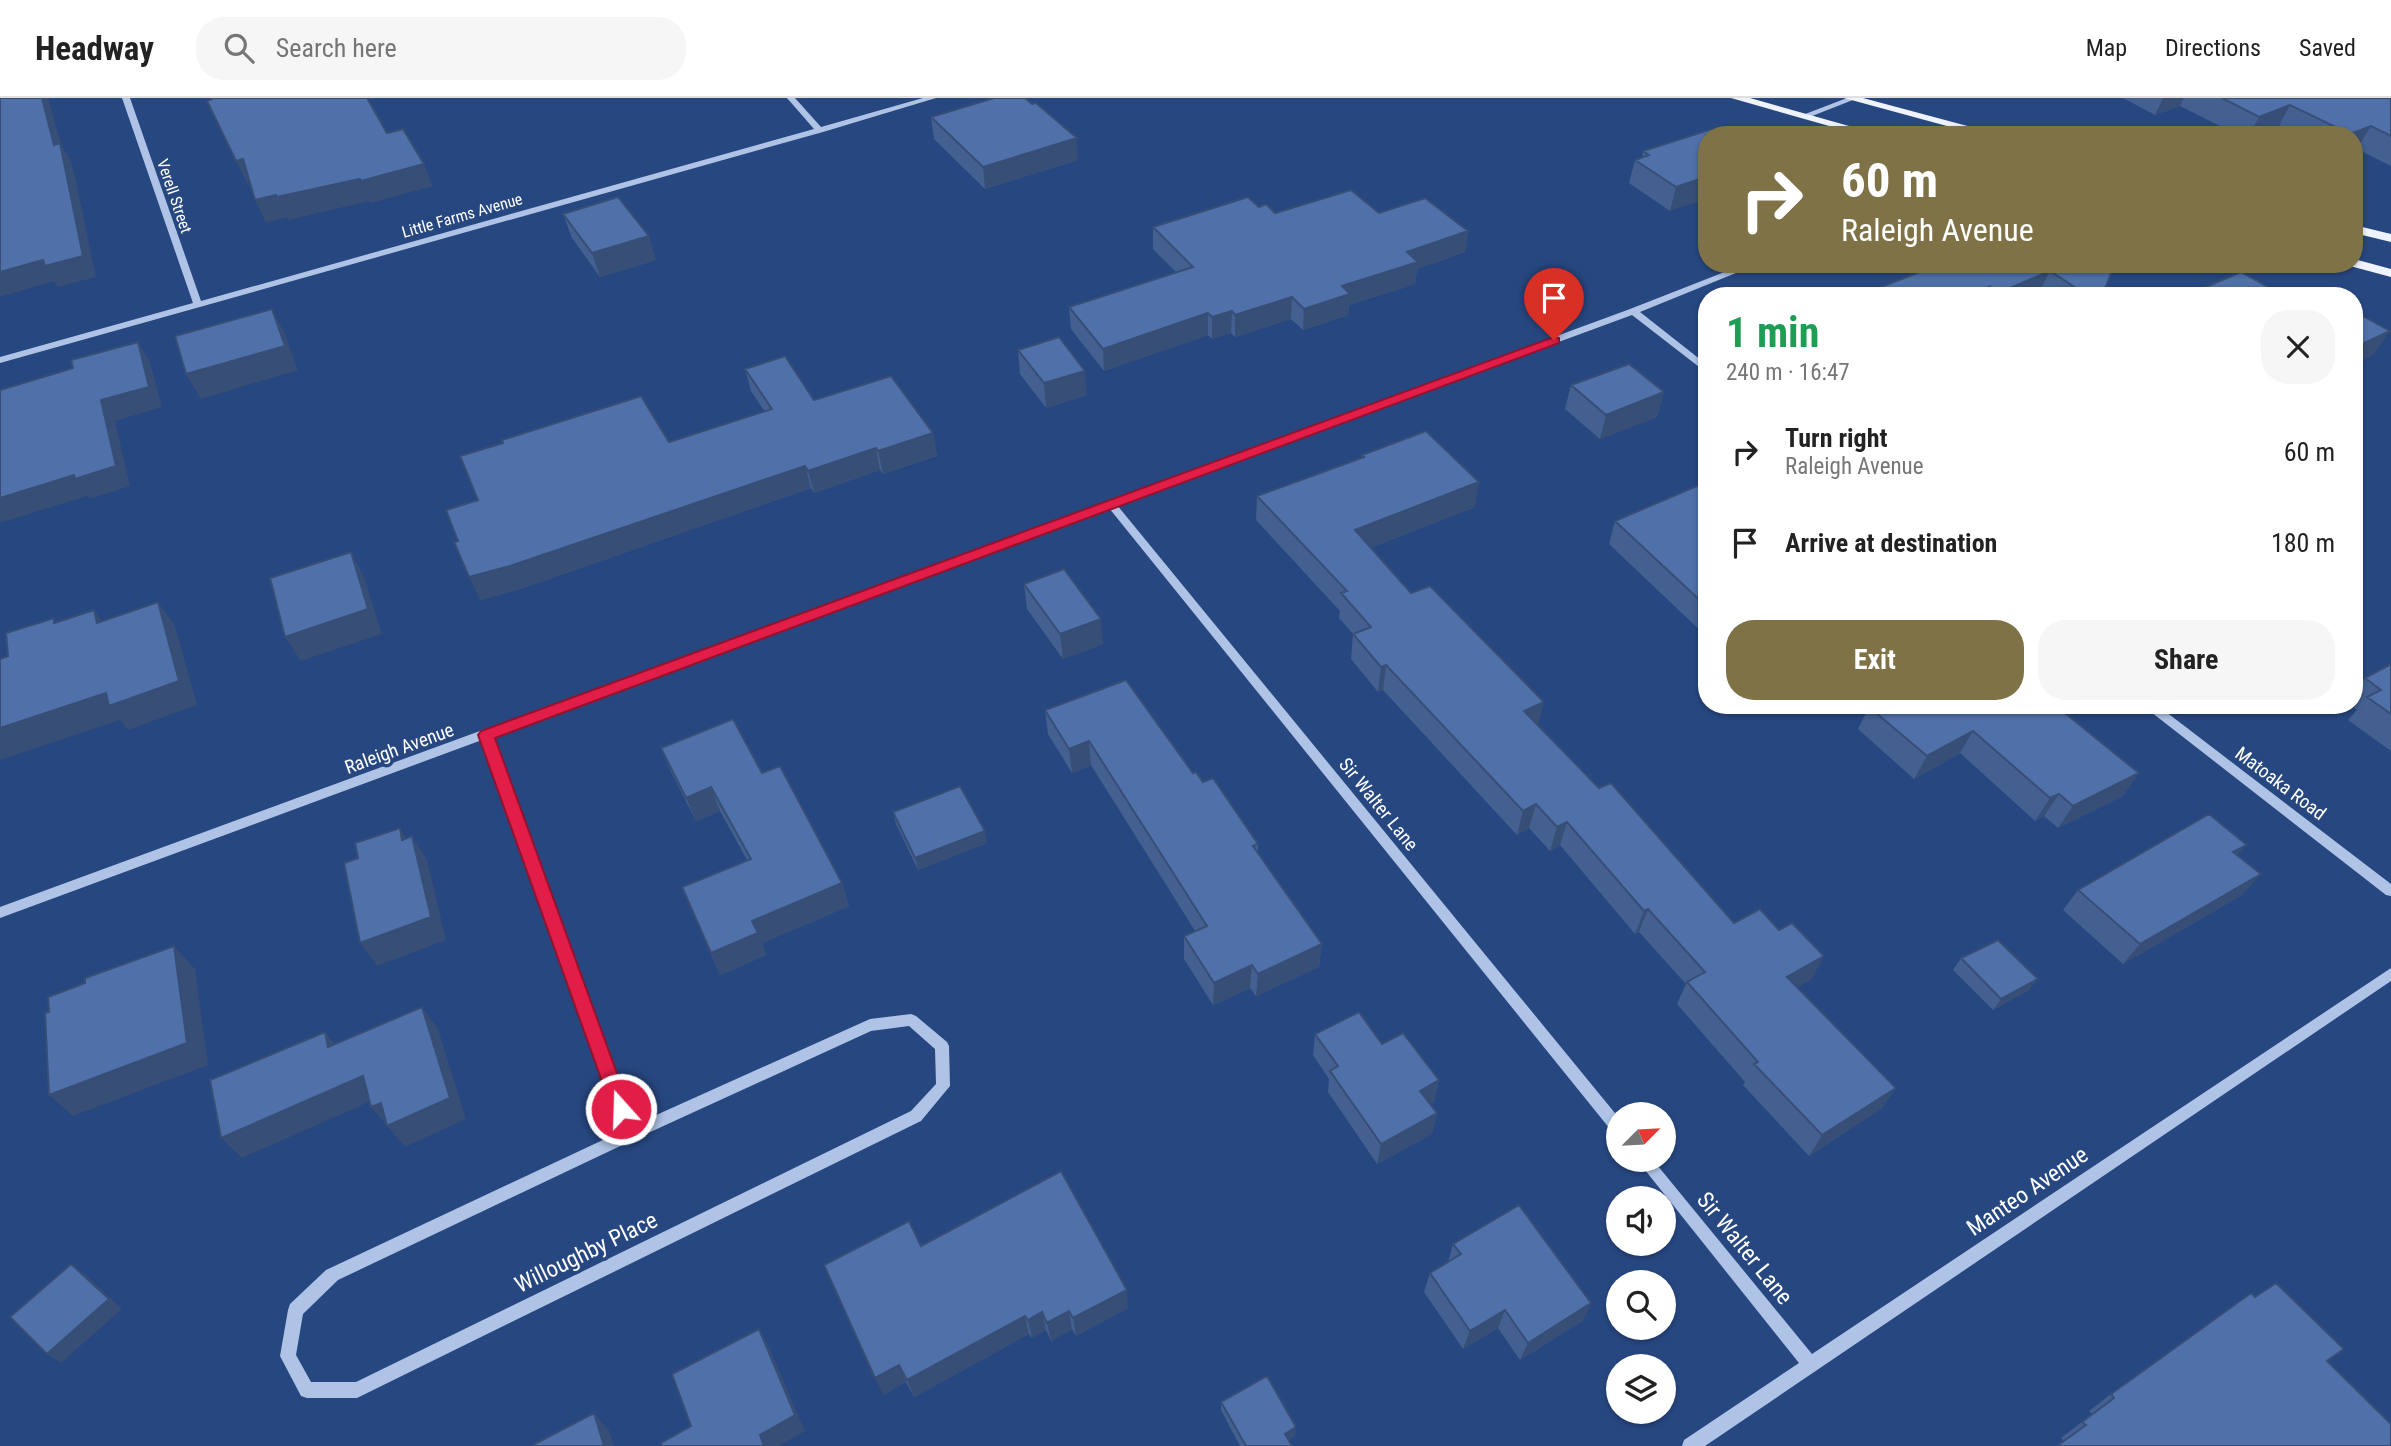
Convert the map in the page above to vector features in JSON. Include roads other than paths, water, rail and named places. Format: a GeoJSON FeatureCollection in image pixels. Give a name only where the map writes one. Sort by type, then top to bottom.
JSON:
{"type":"FeatureCollection","features":[{"type":"Feature","properties":{"kind":"main road"},"geometry":{"type":"LineString","coordinates":[[1737,98],[1841,126]]}},
{"type":"Feature","properties":{"kind":"main road"},"geometry":{"type":"LineString","coordinates":[[1853,98],[1960,126]]}},
{"type":"Feature","properties":{"kind":"main road"},"geometry":{"type":"LineString","coordinates":[[2363,231],[2391,238]]}},
{"type":"Feature","properties":{"kind":"main road"},"geometry":{"type":"LineString","coordinates":[[2363,265],[2391,273]]}},
{"type":"Feature","properties":{"kind":"street","name":"Verell Street"},"geometry":{"type":"LineString","coordinates":[[126,98],[198,304]]}},
{"type":"Feature","properties":{"kind":"street"},"geometry":{"type":"LineString","coordinates":[[791,98],[820,130]]}},
{"type":"Feature","properties":{"kind":"street","name":"Little Farms Avenue"},"geometry":{"type":"LineString","coordinates":[[0,360],[932,98]]}},
{"type":"Feature","properties":{"kind":"street"},"geometry":{"type":"LineString","coordinates":[[1804,116],[1853,98]]}},
{"type":"Feature","properties":{"kind":"street","name":"Raleigh Avenue"},"geometry":{"type":"LineString","coordinates":[[0,913],[1633,312],[1731,273]]}},
{"type":"Feature","properties":{"kind":"street"},"geometry":{"type":"LineString","coordinates":[[1633,312],[1698,362]]}},
{"type":"Feature","properties":{"kind":"street","name":"Sir Walter Lane"},"geometry":{"type":"LineString","coordinates":[[1110,503],[1606,1113]]}},
{"type":"Feature","properties":{"kind":"street","name":"Matoaka Road"},"geometry":{"type":"LineString","coordinates":[[2160,714],[2391,891]]}},
{"type":"Feature","properties":{"kind":"street"},"geometry":{"type":"LineString","coordinates":[[486,735],[630,1134]]}},
{"type":"Feature","properties":{"kind":"street","name":"Manteo Avenue"},"geometry":{"type":"LineString","coordinates":[[1690,1446],[2391,975]]}},
{"type":"Feature","properties":{"kind":"street","name":"Willoughby Place"},"geometry":{"type":"LineString","coordinates":[[911,1020],[942,1046],[943,1086],[916,1116],[357,1390],[307,1390],[288,1356],[296,1310],[332,1275],[630,1134],[870,1025],[911,1020]]}},
{"type":"Feature","properties":{"kind":"street","name":"Sir Walter Lane"},"geometry":{"type":"LineString","coordinates":[[1654,1172],[1810,1364]]}}]}
